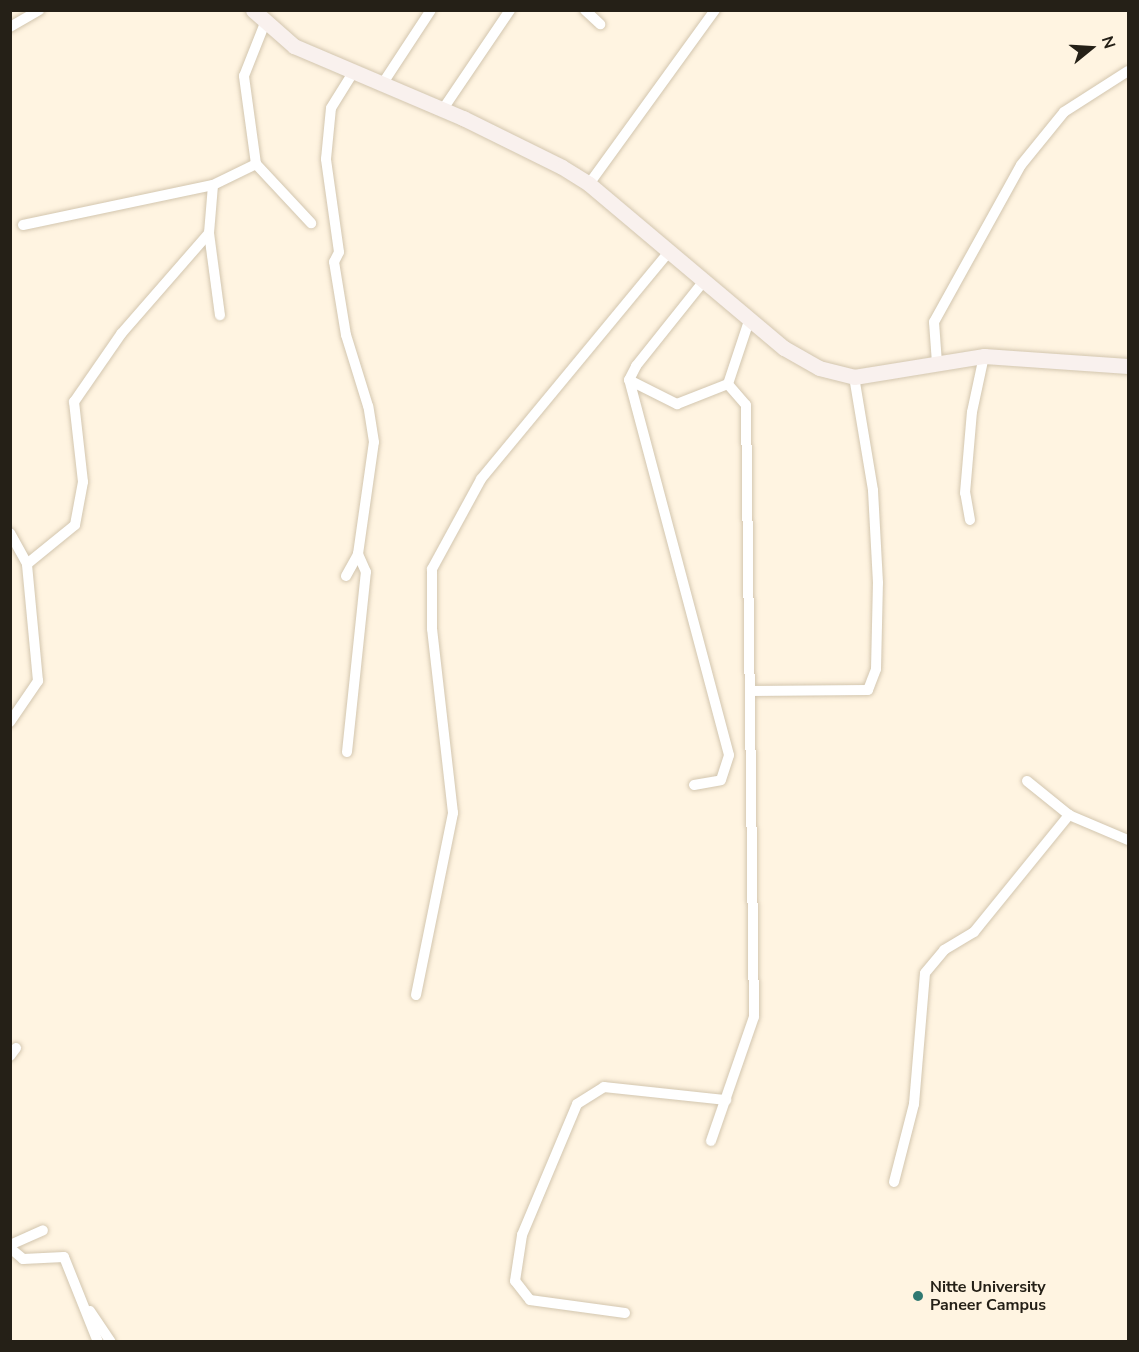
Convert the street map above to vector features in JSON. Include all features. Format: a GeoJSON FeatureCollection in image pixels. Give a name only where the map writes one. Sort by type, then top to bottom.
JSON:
{"type":"FeatureCollection","features":[{"type":"Feature","properties":{"kind":"main road"},"geometry":{"type":"LineString","coordinates":[[253,10],[265,23],[294,46],[442,109],[589,184],[749,321],[784,348],[819,368],[854,377],[984,356],[1128,366]]}},
{"type":"Feature","properties":{"kind":"street"},"geometry":{"type":"LineString","coordinates":[[10,27],[39,10]]}},
{"type":"Feature","properties":{"kind":"street"},"geometry":{"type":"LineString","coordinates":[[383,83],[431,10]]}},
{"type":"Feature","properties":{"kind":"street"},"geometry":{"type":"LineString","coordinates":[[442,109],[510,10]]}},
{"type":"Feature","properties":{"kind":"street"},"geometry":{"type":"LineString","coordinates":[[585,10],[600,24]]}},
{"type":"Feature","properties":{"kind":"street"},"geometry":{"type":"LineString","coordinates":[[589,184],[716,10]]}},
{"type":"Feature","properties":{"kind":"street"},"geometry":{"type":"LineString","coordinates":[[265,23],[244,76],[256,164],[311,223]]}},
{"type":"Feature","properties":{"kind":"street"},"geometry":{"type":"LineString","coordinates":[[937,363],[934,322],[1021,165],[1064,112],[1128,70]]}},
{"type":"Feature","properties":{"kind":"street"},"geometry":{"type":"LineString","coordinates":[[346,576],[358,554],[374,442],[344,324],[334,262],[339,252],[326,159],[331,108],[354,71]]}},
{"type":"Feature","properties":{"kind":"street"},"geometry":{"type":"LineString","coordinates":[[22,225],[213,185],[256,164]]}},
{"type":"Feature","properties":{"kind":"street"},"geometry":{"type":"LineString","coordinates":[[213,185],[209,233],[220,315]]}},
{"type":"Feature","properties":{"kind":"street"},"geometry":{"type":"LineString","coordinates":[[27,564],[75,525],[83,482],[74,402],[121,334],[209,233]]}},
{"type":"Feature","properties":{"kind":"street"},"geometry":{"type":"LineString","coordinates":[[416,995],[453,813],[432,629],[432,569],[482,479],[668,253]]}},
{"type":"Feature","properties":{"kind":"street"},"geometry":{"type":"LineString","coordinates":[[694,785],[721,780],[729,755],[629,380],[636,366],[703,282]]}},
{"type":"Feature","properties":{"kind":"street"},"geometry":{"type":"LineString","coordinates":[[728,384],[749,321]]}},
{"type":"Feature","properties":{"kind":"street"},"geometry":{"type":"LineString","coordinates":[[970,520],[965,493],[972,412],[984,356]]}},
{"type":"Feature","properties":{"kind":"street"},"geometry":{"type":"LineString","coordinates":[[750,691],[868,690],[876,669],[878,583],[873,490],[854,377]]}},
{"type":"Feature","properties":{"kind":"street"},"geometry":{"type":"LineString","coordinates":[[629,380],[677,404],[728,384]]}},
{"type":"Feature","properties":{"kind":"street"},"geometry":{"type":"LineString","coordinates":[[711,1141],[754,1017],[746,405],[728,384]]}},
{"type":"Feature","properties":{"kind":"street"},"geometry":{"type":"LineString","coordinates":[[10,533],[27,564],[38,681],[10,722]]}},
{"type":"Feature","properties":{"kind":"street"},"geometry":{"type":"LineString","coordinates":[[347,752],[366,572],[358,554]]}},
{"type":"Feature","properties":{"kind":"street"},"geometry":{"type":"LineString","coordinates":[[1027,780],[1069,814],[1128,840]]}},
{"type":"Feature","properties":{"kind":"street"},"geometry":{"type":"LineString","coordinates":[[894,1182],[914,1104],[925,973],[944,950],[975,932],[1069,814]]}},
{"type":"Feature","properties":{"kind":"street"},"geometry":{"type":"LineString","coordinates":[[625,1313],[530,1300],[515,1281],[522,1235],[577,1104],[604,1087],[726,1100]]}},
{"type":"Feature","properties":{"kind":"street"},"geometry":{"type":"LineString","coordinates":[[43,1230],[10,1246],[23,1259],[64,1257],[98,1341]]}},
{"type":"Feature","properties":{"kind":"street"},"geometry":{"type":"LineString","coordinates":[[84,1304],[111,1341]]}},
{"type":"Feature","properties":{"kind":"place","name":"Nitte University Paneer Campus"},"geometry":{"type":"Point","coordinates":[918,1296]}}]}
